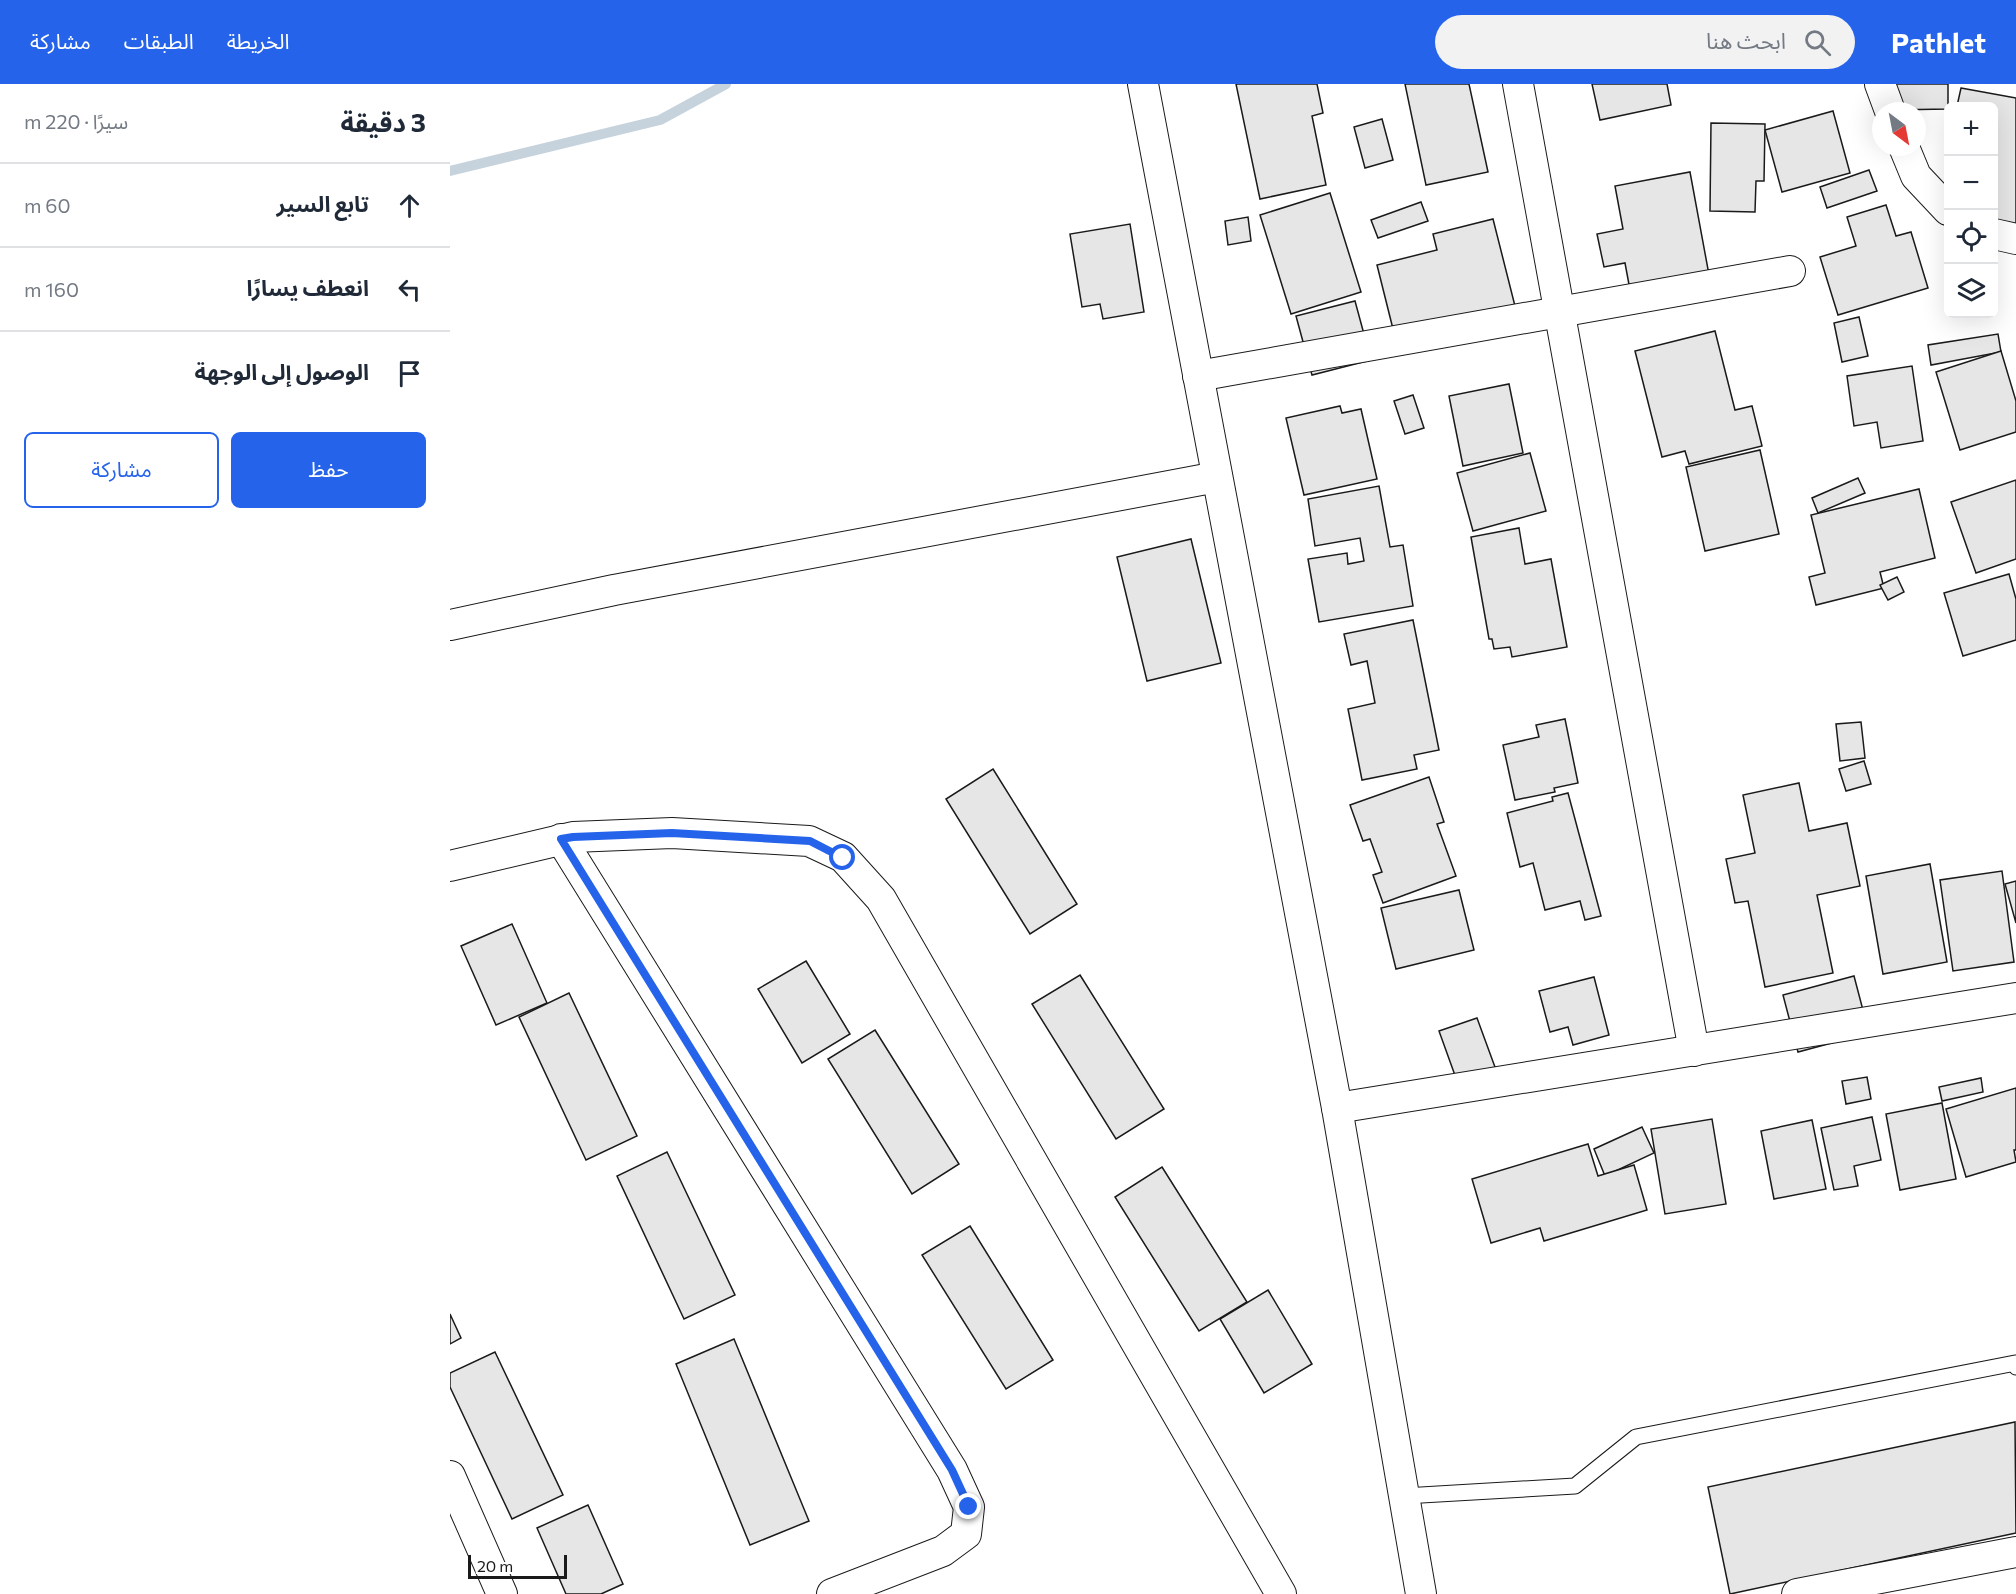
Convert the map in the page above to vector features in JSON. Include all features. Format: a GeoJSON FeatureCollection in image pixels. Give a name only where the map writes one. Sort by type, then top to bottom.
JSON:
{"type":"FeatureCollection","features":[{"type":"Feature","properties":{"kind":"street"},"geometry":{"type":"LineString","coordinates":[[1143,84],[1337,1108],[1421,1594]]}},
{"type":"Feature","properties":{"kind":"street"},"geometry":{"type":"LineString","coordinates":[[1518,84],[1694,1050]]}},
{"type":"Feature","properties":{"kind":"street"},"geometry":{"type":"LineString","coordinates":[[1880,84],[1887,102]]}},
{"type":"Feature","properties":{"kind":"street"},"geometry":{"type":"LineString","coordinates":[[1908,156],[1916,176],[1944,206]]}},
{"type":"Feature","properties":{"kind":"street"},"geometry":{"type":"LineString","coordinates":[[1998,235],[2016,239]]}},
{"type":"Feature","properties":{"kind":"street"},"geometry":{"type":"LineString","coordinates":[[1198,376],[1790,271]]}},
{"type":"Feature","properties":{"kind":"street"},"geometry":{"type":"LineString","coordinates":[[450,625],[614,590],[1217,477]]}},
{"type":"Feature","properties":{"kind":"street"},"geometry":{"type":"LineString","coordinates":[[450,866],[573,837],[672,833],[810,841],[843,858],[881,899],[1281,1594]]}},
{"type":"Feature","properties":{"kind":"street"},"geometry":{"type":"LineString","coordinates":[[561,839],[952,1470],[969,1507],[966,1534],[943,1551],[832,1594]]}},
{"type":"Feature","properties":{"kind":"street"},"geometry":{"type":"LineString","coordinates":[[1337,1108],[2016,998]]}},
{"type":"Feature","properties":{"kind":"street"},"geometry":{"type":"LineString","coordinates":[[450,1476],[502,1594]]}},
{"type":"Feature","properties":{"kind":"street"},"geometry":{"type":"LineString","coordinates":[[1797,1594],[2016,1552]]}},
{"type":"Feature","properties":{"kind":"lane"},"geometry":{"type":"LineString","coordinates":[[1404,1496],[1575,1486],[1636,1437],[2015,1363],[2016,1367]]}},
{"type":"Feature","properties":{"kind":"building"},"geometry":{"type":"Polygon","coordinates":[[[1236,84],[1317,84],[1323,113],[1312,116],[1326,185],[1260,199],[1236,84]]]}},
{"type":"Feature","properties":{"kind":"building"},"geometry":{"type":"Polygon","coordinates":[[[1405,84],[1469,84],[1488,172],[1426,185],[1405,84]]]}},
{"type":"Feature","properties":{"kind":"building"},"geometry":{"type":"Polygon","coordinates":[[[1592,84],[1667,84],[1671,105],[1600,120],[1592,84]]]}},
{"type":"Feature","properties":{"kind":"building"},"geometry":{"type":"Polygon","coordinates":[[[1889,84],[1948,84],[1948,102],[1944,102],[1944,109],[1926,109],[1926,102],[1890,102],[1889,84]]]}},
{"type":"Feature","properties":{"kind":"building"},"geometry":{"type":"Polygon","coordinates":[[[1961,88],[2016,98],[2016,225],[1998,221],[1998,102],[1958,102],[1961,88]]]}},
{"type":"Feature","properties":{"kind":"building"},"geometry":{"type":"Polygon","coordinates":[[[1833,111],[1850,173],[1782,192],[1765,130],[1833,111]]]}},
{"type":"Feature","properties":{"kind":"building"},"geometry":{"type":"Polygon","coordinates":[[[1382,119],[1393,160],[1365,168],[1354,127],[1382,119]]]}},
{"type":"Feature","properties":{"kind":"building"},"geometry":{"type":"Polygon","coordinates":[[[1711,123],[1765,124],[1764,181],[1756,181],[1755,212],[1710,211],[1711,123]]]}},
{"type":"Feature","properties":{"kind":"building"},"geometry":{"type":"Polygon","coordinates":[[[1869,170],[1877,191],[1827,208],[1820,187],[1869,170]]]}},
{"type":"Feature","properties":{"kind":"building"},"geometry":{"type":"Polygon","coordinates":[[[1690,172],[1712,291],[1633,306],[1625,263],[1604,267],[1597,234],[1623,229],[1615,186],[1690,172]]]}},
{"type":"Feature","properties":{"kind":"building"},"geometry":{"type":"Polygon","coordinates":[[[1330,193],[1361,292],[1291,314],[1260,215],[1330,193]]]}},
{"type":"Feature","properties":{"kind":"building"},"geometry":{"type":"Polygon","coordinates":[[[1421,202],[1428,221],[1378,238],[1371,220],[1421,202]]]}},
{"type":"Feature","properties":{"kind":"building"},"geometry":{"type":"Polygon","coordinates":[[[1886,205],[1896,236],[1911,232],[1928,288],[1838,315],[1820,257],[1856,246],[1847,217],[1886,205]]]}},
{"type":"Feature","properties":{"kind":"building"},"geometry":{"type":"Polygon","coordinates":[[[1248,217],[1251,241],[1228,245],[1225,221],[1248,217]]]}},
{"type":"Feature","properties":{"kind":"building"},"geometry":{"type":"Polygon","coordinates":[[[1493,219],[1516,310],[1396,341],[1377,265],[1437,250],[1433,234],[1493,219]]]}},
{"type":"Feature","properties":{"kind":"building"},"geometry":{"type":"Polygon","coordinates":[[[1130,224],[1144,312],[1103,319],[1100,304],[1082,307],[1070,234],[1130,224]]]}},
{"type":"Feature","properties":{"kind":"building"},"geometry":{"type":"Polygon","coordinates":[[[1355,301],[1371,360],[1312,375],[1296,316],[1355,301]]]}},
{"type":"Feature","properties":{"kind":"building"},"geometry":{"type":"Polygon","coordinates":[[[1859,317],[1868,356],[1842,362],[1834,323],[1859,317]]]}},
{"type":"Feature","properties":{"kind":"building"},"geometry":{"type":"Polygon","coordinates":[[[1715,331],[1735,410],[1752,406],[1762,446],[1689,464],[1685,451],[1662,457],[1635,351],[1715,331]]]}},
{"type":"Feature","properties":{"kind":"building"},"geometry":{"type":"Polygon","coordinates":[[[1998,334],[2001,352],[1931,365],[1928,345],[1998,334]]]}},
{"type":"Feature","properties":{"kind":"building"},"geometry":{"type":"Polygon","coordinates":[[[2001,351],[2016,401],[2016,432],[1960,450],[1936,372],[2001,351]]]}},
{"type":"Feature","properties":{"kind":"building"},"geometry":{"type":"Polygon","coordinates":[[[1912,366],[1923,441],[1881,448],[1877,422],[1854,426],[1847,376],[1912,366]]]}},
{"type":"Feature","properties":{"kind":"building"},"geometry":{"type":"Polygon","coordinates":[[[1509,384],[1523,453],[1463,466],[1449,396],[1509,384]]]}},
{"type":"Feature","properties":{"kind":"building"},"geometry":{"type":"Polygon","coordinates":[[[1413,395],[1424,428],[1405,434],[1394,401],[1413,395]]]}},
{"type":"Feature","properties":{"kind":"building"},"geometry":{"type":"Polygon","coordinates":[[[1340,406],[1342,413],[1361,409],[1377,479],[1304,495],[1286,418],[1340,406]]]}},
{"type":"Feature","properties":{"kind":"building"},"geometry":{"type":"Polygon","coordinates":[[[1760,450],[1779,534],[1705,551],[1686,467],[1760,450]]]}},
{"type":"Feature","properties":{"kind":"building"},"geometry":{"type":"Polygon","coordinates":[[[1530,453],[1546,511],[1473,531],[1457,473],[1530,453]]]}},
{"type":"Feature","properties":{"kind":"building"},"geometry":{"type":"Polygon","coordinates":[[[1858,478],[1865,493],[1818,513],[1812,498],[1858,478]]]}},
{"type":"Feature","properties":{"kind":"building"},"geometry":{"type":"Polygon","coordinates":[[[2016,480],[2016,559],[1976,573],[1951,502],[2016,480]]]}},
{"type":"Feature","properties":{"kind":"building"},"geometry":{"type":"Polygon","coordinates":[[[1379,486],[1390,547],[1403,545],[1413,606],[1319,622],[1308,559],[1347,553],[1348,564],[1364,561],[1360,538],[1315,546],[1308,499],[1379,486]]]}},
{"type":"Feature","properties":{"kind":"building"},"geometry":{"type":"Polygon","coordinates":[[[1919,489],[1935,558],[1880,572],[1884,588],[1816,605],[1809,577],[1825,573],[1811,515],[1919,489]]]}},
{"type":"Feature","properties":{"kind":"building"},"geometry":{"type":"Polygon","coordinates":[[[1519,528],[1525,564],[1551,559],[1567,647],[1512,657],[1510,647],[1494,649],[1492,639],[1489,639],[1471,537],[1519,528]]]}},
{"type":"Feature","properties":{"kind":"building"},"geometry":{"type":"Polygon","coordinates":[[[1191,539],[1221,663],[1147,681],[1117,557],[1191,539]]]}},
{"type":"Feature","properties":{"kind":"building"},"geometry":{"type":"Polygon","coordinates":[[[2009,574],[2016,599],[2016,640],[1963,656],[1944,593],[2009,574]]]}},
{"type":"Feature","properties":{"kind":"building"},"geometry":{"type":"Polygon","coordinates":[[[1897,577],[1904,592],[1888,600],[1880,585],[1897,577]]]}},
{"type":"Feature","properties":{"kind":"building"},"geometry":{"type":"Polygon","coordinates":[[[1413,620],[1439,750],[1414,755],[1417,769],[1362,780],[1348,709],[1375,703],[1367,661],[1351,665],[1344,634],[1413,620]]]}},
{"type":"Feature","properties":{"kind":"building"},"geometry":{"type":"Polygon","coordinates":[[[1565,719],[1578,783],[1554,788],[1555,792],[1515,800],[1503,745],[1539,737],[1536,725],[1565,719]]]}},
{"type":"Feature","properties":{"kind":"building"},"geometry":{"type":"Polygon","coordinates":[[[1861,722],[1865,758],[1840,761],[1836,724],[1861,722]]]}},
{"type":"Feature","properties":{"kind":"building"},"geometry":{"type":"Polygon","coordinates":[[[1864,761],[1871,784],[1846,791],[1839,769],[1864,761]]]}},
{"type":"Feature","properties":{"kind":"building"},"geometry":{"type":"Polygon","coordinates":[[[993,769],[1077,904],[1030,934],[946,799],[993,769]]]}},
{"type":"Feature","properties":{"kind":"building"},"geometry":{"type":"Polygon","coordinates":[[[1429,777],[1444,822],[1437,824],[1456,876],[1383,903],[1373,875],[1382,872],[1370,839],[1363,841],[1350,805],[1429,777]]]}},
{"type":"Feature","properties":{"kind":"building"},"geometry":{"type":"Polygon","coordinates":[[[1799,783],[1809,831],[1847,823],[1860,886],[1817,895],[1833,973],[1765,987],[1748,901],[1735,903],[1726,859],[1755,853],[1743,795],[1799,783]]]}},
{"type":"Feature","properties":{"kind":"building"},"geometry":{"type":"Polygon","coordinates":[[[1568,793],[1601,916],[1585,920],[1580,901],[1545,910],[1533,863],[1520,867],[1507,813],[1553,801],[1552,797],[1568,793]]]}},
{"type":"Feature","properties":{"kind":"building"},"geometry":{"type":"Polygon","coordinates":[[[1930,864],[1947,962],[1883,974],[1866,876],[1930,864]]]}},
{"type":"Feature","properties":{"kind":"building"},"geometry":{"type":"Polygon","coordinates":[[[2002,871],[2014,962],[1953,971],[1940,880],[2002,871]]]}},
{"type":"Feature","properties":{"kind":"building"},"geometry":{"type":"Polygon","coordinates":[[[2016,881],[2016,923],[2005,884],[2016,881]]]}},
{"type":"Feature","properties":{"kind":"building"},"geometry":{"type":"Polygon","coordinates":[[[1459,890],[1474,950],[1396,969],[1381,908],[1459,890]]]}},
{"type":"Feature","properties":{"kind":"building"},"geometry":{"type":"Polygon","coordinates":[[[512,924],[547,1003],[496,1025],[461,946],[512,924]]]}},
{"type":"Feature","properties":{"kind":"building"},"geometry":{"type":"Polygon","coordinates":[[[806,961],[850,1034],[802,1063],[758,989],[806,961]]]}},
{"type":"Feature","properties":{"kind":"building"},"geometry":{"type":"Polygon","coordinates":[[[1080,975],[1164,1109],[1116,1139],[1032,1004],[1080,975]]]}},
{"type":"Feature","properties":{"kind":"building"},"geometry":{"type":"Polygon","coordinates":[[[1854,976],[1869,1033],[1798,1052],[1783,995],[1854,976]]]}},
{"type":"Feature","properties":{"kind":"building"},"geometry":{"type":"Polygon","coordinates":[[[1594,977],[1609,1035],[1573,1045],[1568,1027],[1550,1032],[1539,991],[1594,977]]]}},
{"type":"Feature","properties":{"kind":"building"},"geometry":{"type":"Polygon","coordinates":[[[569,993],[637,1136],[586,1160],[519,1017],[569,993]]]}},
{"type":"Feature","properties":{"kind":"building"},"geometry":{"type":"Polygon","coordinates":[[[1477,1018],[1499,1078],[1461,1092],[1439,1031],[1477,1018]]]}},
{"type":"Feature","properties":{"kind":"building"},"geometry":{"type":"Polygon","coordinates":[[[875,1030],[959,1164],[912,1194],[828,1059],[875,1030]]]}},
{"type":"Feature","properties":{"kind":"building"},"geometry":{"type":"Polygon","coordinates":[[[1867,1077],[1871,1099],[1846,1104],[1842,1081],[1867,1077]]]}},
{"type":"Feature","properties":{"kind":"building"},"geometry":{"type":"Polygon","coordinates":[[[1981,1078],[1983,1092],[1942,1101],[1939,1087],[1981,1078]]]}},
{"type":"Feature","properties":{"kind":"building"},"geometry":{"type":"Polygon","coordinates":[[[2016,1088],[2016,1150],[2014,1150],[2016,1162],[1966,1177],[1946,1109],[2016,1088]]]}},
{"type":"Feature","properties":{"kind":"building"},"geometry":{"type":"Polygon","coordinates":[[[1942,1103],[1956,1179],[1900,1190],[1886,1114],[1942,1103]]]}},
{"type":"Feature","properties":{"kind":"building"},"geometry":{"type":"Polygon","coordinates":[[[1872,1117],[1881,1160],[1854,1166],[1858,1186],[1834,1190],[1821,1128],[1872,1117]]]}},
{"type":"Feature","properties":{"kind":"building"},"geometry":{"type":"Polygon","coordinates":[[[1712,1119],[1726,1204],[1665,1214],[1651,1129],[1712,1119]]]}},
{"type":"Feature","properties":{"kind":"building"},"geometry":{"type":"Polygon","coordinates":[[[1812,1120],[1826,1189],[1774,1199],[1761,1131],[1812,1120]]]}},
{"type":"Feature","properties":{"kind":"building"},"geometry":{"type":"Polygon","coordinates":[[[1642,1127],[1654,1153],[1605,1176],[1594,1149],[1642,1127]]]}},
{"type":"Feature","properties":{"kind":"building"},"geometry":{"type":"Polygon","coordinates":[[[1588,1144],[1598,1176],[1634,1165],[1647,1210],[1544,1241],[1540,1228],[1491,1243],[1472,1179],[1588,1144]]]}},
{"type":"Feature","properties":{"kind":"building"},"geometry":{"type":"Polygon","coordinates":[[[667,1152],[735,1295],[684,1319],[617,1176],[667,1152]]]}},
{"type":"Feature","properties":{"kind":"building"},"geometry":{"type":"Polygon","coordinates":[[[1162,1167],[1247,1302],[1199,1331],[1115,1197],[1162,1167]]]}},
{"type":"Feature","properties":{"kind":"building"},"geometry":{"type":"Polygon","coordinates":[[[970,1226],[1053,1360],[1006,1389],[922,1255],[970,1226]]]}},
{"type":"Feature","properties":{"kind":"building"},"geometry":{"type":"Polygon","coordinates":[[[1268,1290],[1312,1364],[1264,1393],[1220,1319],[1268,1290]]]}},
{"type":"Feature","properties":{"kind":"building"},"geometry":{"type":"Polygon","coordinates":[[[450,1314],[461,1338],[450,1344],[450,1314]]]}},
{"type":"Feature","properties":{"kind":"building"},"geometry":{"type":"Polygon","coordinates":[[[734,1339],[809,1521],[750,1545],[676,1364],[734,1339]]]}},
{"type":"Feature","properties":{"kind":"building"},"geometry":{"type":"Polygon","coordinates":[[[495,1352],[563,1495],[512,1519],[450,1387],[450,1373],[495,1352]]]}},
{"type":"Feature","properties":{"kind":"building"},"geometry":{"type":"Polygon","coordinates":[[[2015,1422],[2016,1533],[1730,1594],[1708,1487],[2015,1422]]]}},
{"type":"Feature","properties":{"kind":"building"},"geometry":{"type":"Polygon","coordinates":[[[588,1505],[623,1584],[601,1594],[566,1594],[537,1528],[588,1505]]]}},
{"type":"Feature","properties":{"kind":"waterway"},"geometry":{"type":"LineString","coordinates":[[450,171],[660,120],[726,84]]}},
{"type":"Feature","properties":{"kind":"route"},"geometry":{"type":"LineString","coordinates":[[843,858],[810,841],[672,833],[561,839],[952,1470],[969,1507]]}}]}
